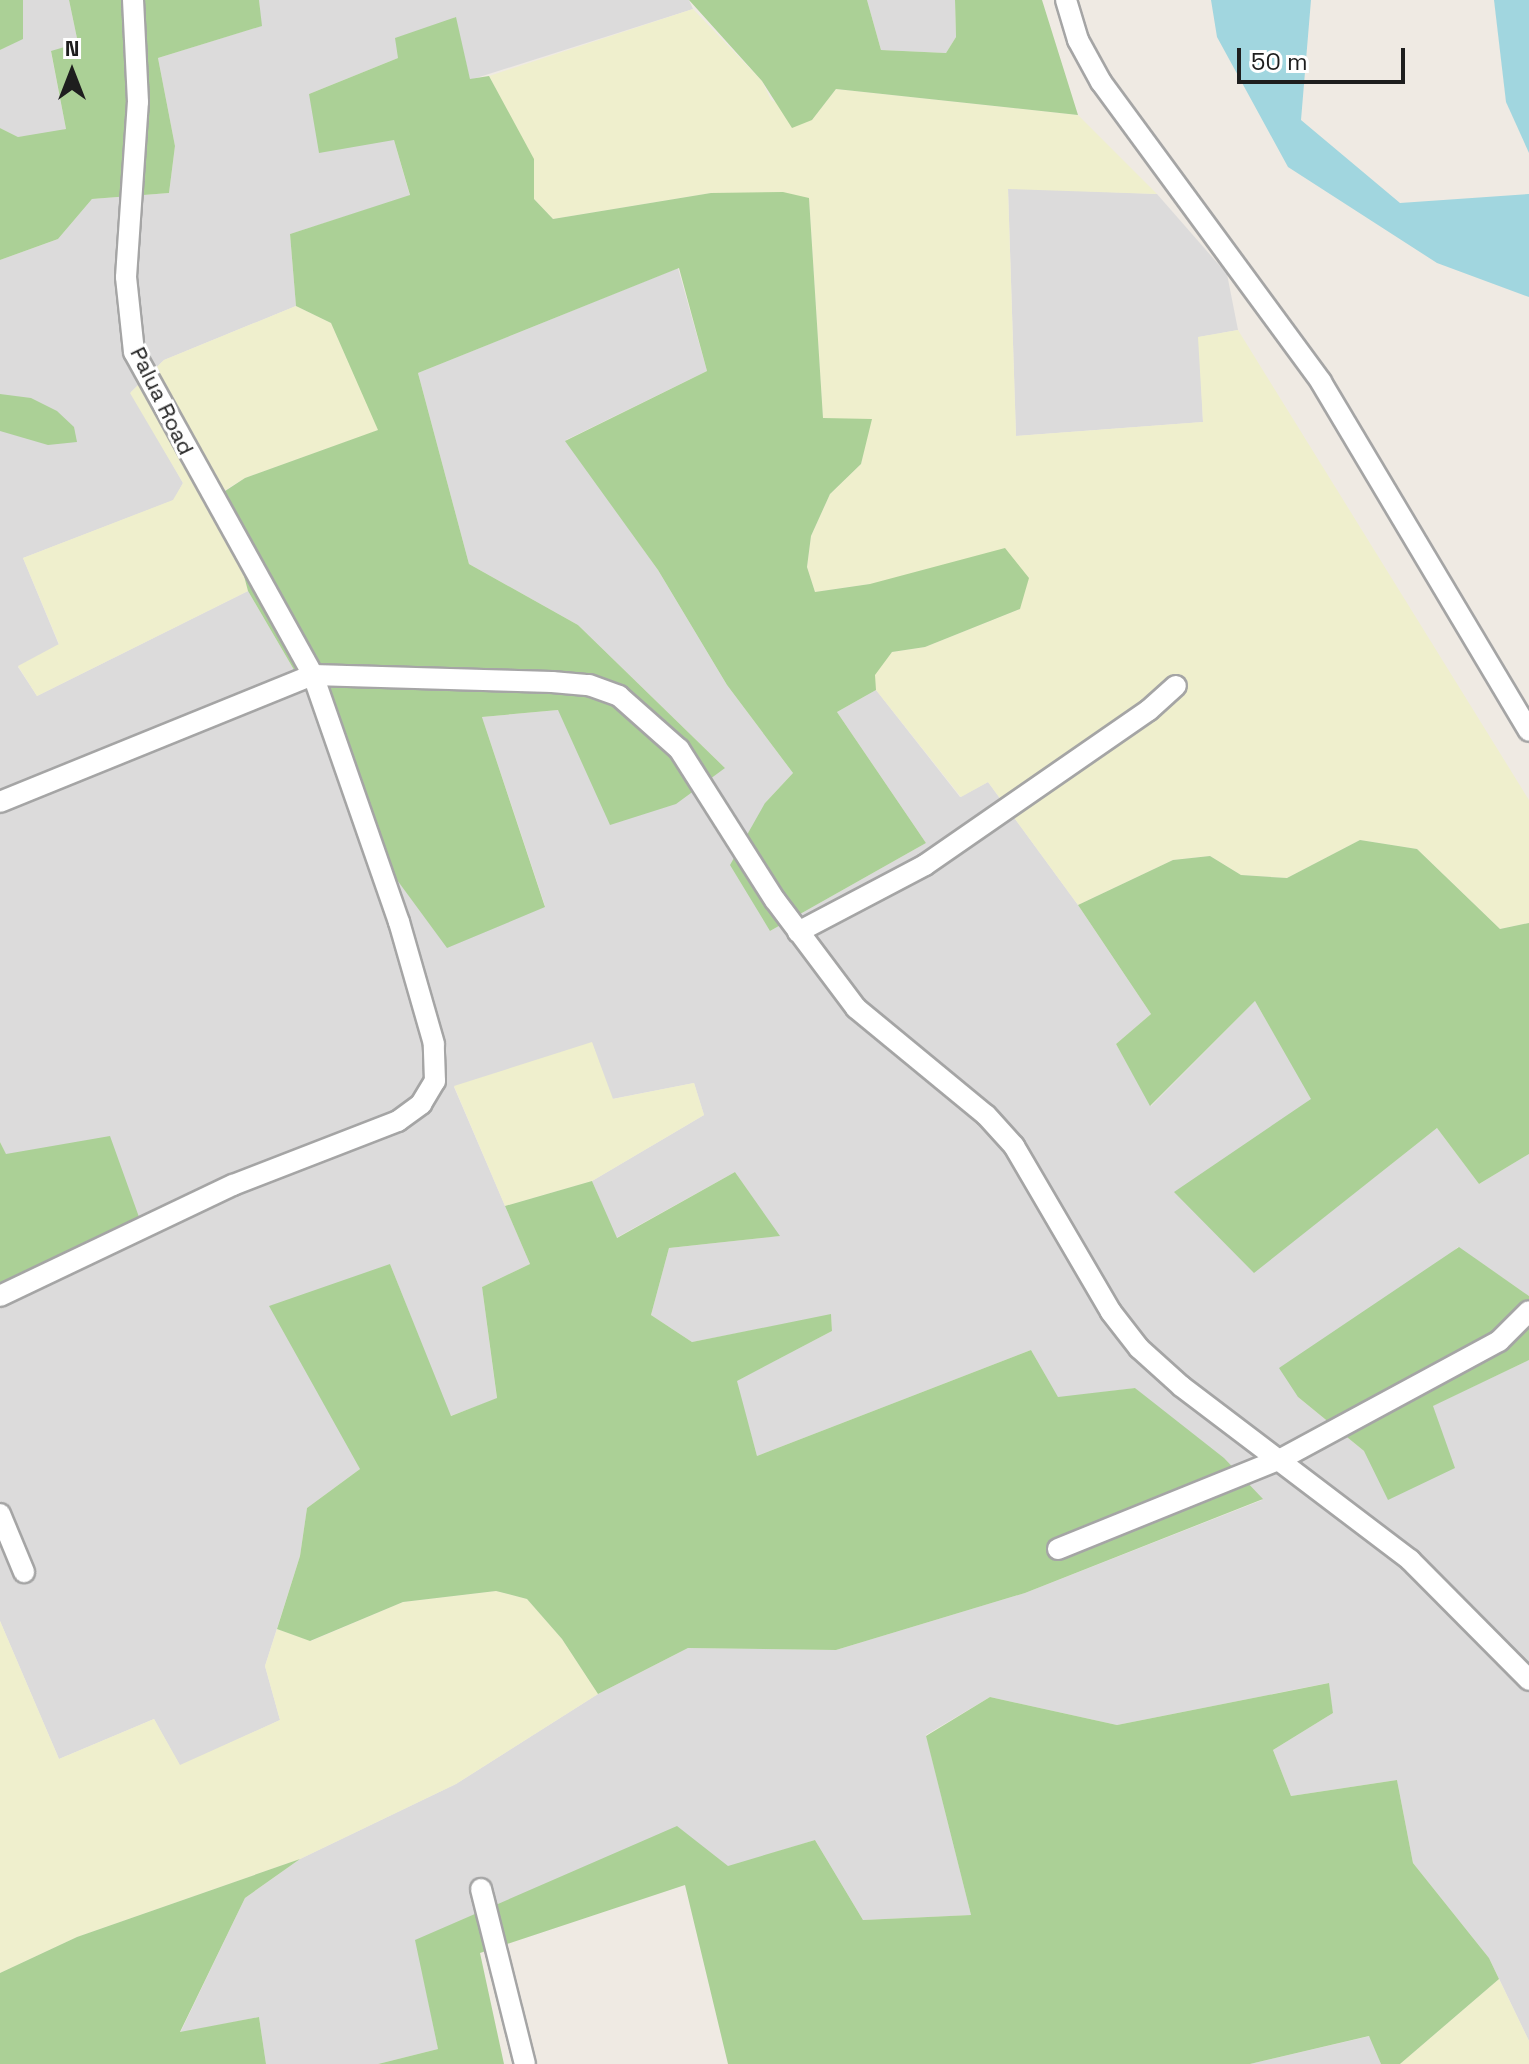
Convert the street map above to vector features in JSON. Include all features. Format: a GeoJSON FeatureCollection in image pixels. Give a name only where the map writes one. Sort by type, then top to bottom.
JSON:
{"type":"FeatureCollection","features":[{"type":"Feature","properties":{"kind":"street","name":"Palua Road"},"geometry":{"type":"LineString","coordinates":[[0,1296],[233,1185],[398,1121],[430,1093],[434,1044],[375,848],[313,675],[134,352],[126,277],[138,102],[133,0]]}},
{"type":"Feature","properties":{"kind":"street"},"geometry":{"type":"LineString","coordinates":[[1066,0],[1078,40],[1101,82],[1321,382],[1529,731]]}},
{"type":"Feature","properties":{"kind":"street"},"geometry":{"type":"LineString","coordinates":[[0,802],[313,675],[552,682],[589,685],[619,696],[679,749],[798,932],[856,1008],[986,1115],[1014,1146],[1111,1312],[1139,1348],[1410,1560],[1529,1680]]}},
{"type":"Feature","properties":{"kind":"street"},"geometry":{"type":"LineString","coordinates":[[798,932],[925,865],[1176,686]]}},
{"type":"Feature","properties":{"kind":"street"},"geometry":{"type":"LineString","coordinates":[[1058,1549],[1281,1459],[1499,1341],[1529,1311]]}},
{"type":"Feature","properties":{"kind":"street"},"geometry":{"type":"LineString","coordinates":[[0,1514],[24,1572]]}},
{"type":"Feature","properties":{"kind":"street"},"geometry":{"type":"LineString","coordinates":[[481,1889],[525,2064]]}},
{"type":"Feature","properties":{"kind":"shaded area"},"geometry":{"type":"Polygon","coordinates":[[[23,0],[69,0],[78,43],[51,52],[66,129],[45,135],[18,137],[0,128],[0,50],[23,38],[23,0]]]}},
{"type":"Feature","properties":{"kind":"shaded area"},"geometry":{"type":"Polygon","coordinates":[[[259,0],[689,0],[693,9],[470,80],[455,17],[398,58],[309,94],[394,140],[410,196],[290,234],[296,306],[164,360],[131,392],[183,483],[174,500],[23,558],[59,645],[18,667],[37,696],[248,591],[318,711],[545,906],[482,717],[558,710],[725,768],[578,625],[469,564],[418,373],[678,268],[707,371],[566,440],[658,570],[727,685],[793,773],[765,803],[770,931],[926,843],[837,712],[876,690],[960,797],[988,782],[1078,905],[1151,1014],[1116,1044],[1151,1106],[1255,1001],[1312,1099],[1254,1272],[1437,1128],[1479,1184],[1529,1154],[1529,1296],[1458,1247],[1298,1397],[1364,1451],[1432,1406],[1529,1360],[1529,2041],[1489,1958],[1413,1863],[1397,1780],[1291,1796],[1273,1750],[1333,1713],[1328,1683],[1117,1725],[990,1697],[926,1735],[971,1915],[863,1920],[815,1840],[728,1867],[416,1940],[438,2049],[378,2064],[266,2064],[259,2017],[180,2033],[245,1898],[300,1859],[456,1784],[598,1694],[688,1648],[836,1650],[1025,1593],[1262,1500],[1135,1388],[1058,1398],[1031,1350],[757,1456],[736,1381],[832,1331],[831,1315],[692,1342],[651,1315],[669,1248],[779,1236],[735,1172],[616,1238],[592,1181],[704,1115],[694,1083],[612,1099],[592,1043],[454,1087],[530,1264],[482,1287],[497,1399],[450,1416],[390,1264],[360,1469],[307,1508],[300,1556],[265,1666],[280,1720],[180,1766],[154,1719],[59,1759],[0,1621],[0,1298],[144,1231],[131,1203],[6,1155],[0,1142],[0,260],[58,239],[92,199],[169,193],[175,146],[158,58],[261,26],[259,0]]]}},
{"type":"Feature","properties":{"kind":"shaded area"},"geometry":{"type":"Polygon","coordinates":[[[867,0],[955,0],[956,37],[946,53],[881,50],[867,0]]]}},
{"type":"Feature","properties":{"kind":"shaded area"},"geometry":{"type":"Polygon","coordinates":[[[1008,188],[1157,194],[1227,274],[1238,330],[1199,337],[1203,422],[1016,436],[1008,188]]]}},
{"type":"Feature","properties":{"kind":"shaded area"},"geometry":{"type":"Polygon","coordinates":[[[1370,2036],[1381,2064],[1250,2064],[1370,2036]]]}},
{"type":"Feature","properties":{"kind":"green space"},"geometry":{"type":"Polygon","coordinates":[[[0,0],[23,0],[23,39],[0,50],[0,0]]]}},
{"type":"Feature","properties":{"kind":"green space"},"geometry":{"type":"Polygon","coordinates":[[[69,0],[259,0],[262,26],[158,58],[175,146],[169,193],[92,199],[58,239],[0,260],[0,128],[18,137],[66,129],[51,51],[78,43],[69,0]]]}},
{"type":"Feature","properties":{"kind":"green space"},"geometry":{"type":"Polygon","coordinates":[[[689,0],[867,0],[881,50],[946,53],[956,37],[955,0],[1042,0],[1078,115],[836,89],[812,120],[792,128],[762,81],[689,0]]]}},
{"type":"Feature","properties":{"kind":"green space"},"geometry":{"type":"Polygon","coordinates":[[[693,9],[762,81],[771,100],[812,120],[836,89],[1078,115],[1157,194],[1008,189],[1016,436],[1203,422],[1198,337],[1238,330],[1529,800],[1529,923],[1500,929],[1417,849],[1360,840],[1287,878],[1241,875],[1210,856],[1173,860],[1078,905],[988,782],[961,797],[876,690],[874,675],[892,652],[925,647],[1020,609],[870,584],[815,592],[807,567],[811,536],[830,494],[861,464],[871,419],[823,419],[809,198],[711,193],[553,219],[534,199],[533,159],[489,76],[693,9]]]}},
{"type":"Feature","properties":{"kind":"green space"},"geometry":{"type":"Polygon","coordinates":[[[456,17],[470,79],[489,76],[534,159],[534,199],[553,219],[711,193],[783,192],[809,198],[823,418],[872,419],[861,464],[830,494],[811,536],[807,567],[815,592],[870,584],[1005,548],[1029,578],[1020,609],[925,647],[892,652],[875,675],[876,690],[837,712],[926,843],[770,931],[730,865],[765,803],[793,773],[727,685],[658,570],[565,441],[707,371],[679,268],[418,373],[469,564],[578,625],[725,768],[676,804],[610,825],[558,710],[482,717],[545,907],[447,948],[353,820],[318,711],[248,591],[222,493],[245,478],[378,430],[331,323],[296,306],[290,234],[410,195],[394,140],[319,153],[309,94],[398,58],[395,38],[456,17]]]}},
{"type":"Feature","properties":{"kind":"green space"},"geometry":{"type":"Polygon","coordinates":[[[296,306],[331,323],[379,430],[245,478],[222,492],[248,591],[37,696],[18,666],[59,644],[23,558],[173,500],[183,483],[130,393],[164,360],[296,306]]]}},
{"type":"Feature","properties":{"kind":"green space"},"geometry":{"type":"Polygon","coordinates":[[[0,394],[31,398],[57,411],[74,427],[77,442],[48,445],[0,431],[0,394]]]}},
{"type":"Feature","properties":{"kind":"green space"},"geometry":{"type":"Polygon","coordinates":[[[1360,840],[1417,849],[1500,929],[1529,923],[1529,1154],[1479,1184],[1437,1128],[1254,1273],[1174,1192],[1311,1099],[1255,1001],[1150,1106],[1116,1044],[1151,1014],[1078,905],[1173,860],[1210,856],[1241,875],[1287,878],[1360,840]]]}},
{"type":"Feature","properties":{"kind":"green space"},"geometry":{"type":"Polygon","coordinates":[[[592,1042],[613,1099],[694,1083],[704,1115],[592,1181],[505,1206],[454,1086],[592,1042]]]}},
{"type":"Feature","properties":{"kind":"green space"},"geometry":{"type":"Polygon","coordinates":[[[110,1136],[144,1231],[0,1298],[0,1142],[6,1154],[110,1136]]]}},
{"type":"Feature","properties":{"kind":"green space"},"geometry":{"type":"Polygon","coordinates":[[[735,1172],[780,1236],[669,1248],[651,1315],[692,1342],[831,1314],[832,1331],[737,1381],[757,1456],[1031,1350],[1058,1397],[1135,1388],[1224,1458],[1263,1499],[1025,1593],[836,1650],[688,1648],[598,1694],[562,1639],[527,1599],[496,1591],[403,1602],[310,1641],[277,1629],[300,1556],[307,1508],[360,1469],[269,1306],[390,1264],[451,1416],[497,1398],[482,1287],[530,1264],[505,1206],[592,1181],[617,1238],[735,1172]]]}},
{"type":"Feature","properties":{"kind":"green space"},"geometry":{"type":"Polygon","coordinates":[[[1459,1247],[1529,1296],[1529,1360],[1433,1406],[1455,1468],[1388,1500],[1364,1451],[1298,1397],[1279,1368],[1459,1247]]]}},
{"type":"Feature","properties":{"kind":"green space"},"geometry":{"type":"Polygon","coordinates":[[[496,1591],[527,1599],[562,1639],[598,1694],[456,1784],[300,1859],[77,1937],[0,1973],[0,1621],[59,1759],[154,1719],[180,1765],[280,1720],[265,1666],[277,1629],[311,1641],[403,1602],[496,1591]]]}},
{"type":"Feature","properties":{"kind":"green space"},"geometry":{"type":"Polygon","coordinates":[[[1329,1683],[1333,1713],[1273,1750],[1291,1796],[1397,1780],[1413,1863],[1489,1958],[1499,1979],[1400,2064],[1381,2064],[1369,2036],[1250,2064],[728,2064],[685,1885],[480,1953],[504,2064],[378,2064],[438,2049],[415,1940],[677,1826],[728,1866],[815,1840],[863,1920],[971,1915],[926,1736],[990,1697],[1117,1725],[1329,1683]]]}},
{"type":"Feature","properties":{"kind":"green space"},"geometry":{"type":"Polygon","coordinates":[[[300,1859],[245,1898],[180,2032],[259,2017],[266,2064],[0,2064],[0,1973],[77,1937],[300,1859]]]}},
{"type":"Feature","properties":{"kind":"green space"},"geometry":{"type":"Polygon","coordinates":[[[1499,1979],[1529,2041],[1529,2064],[1400,2064],[1499,1979]]]}},
{"type":"Feature","properties":{"kind":"water"},"geometry":{"type":"Polygon","coordinates":[[[1211,0],[1311,0],[1301,120],[1400,203],[1529,194],[1529,297],[1437,263],[1288,167],[1217,37],[1211,0]]]}},
{"type":"Feature","properties":{"kind":"water"},"geometry":{"type":"Polygon","coordinates":[[[1494,0],[1529,0],[1529,153],[1506,102],[1494,0]]]}}]}
